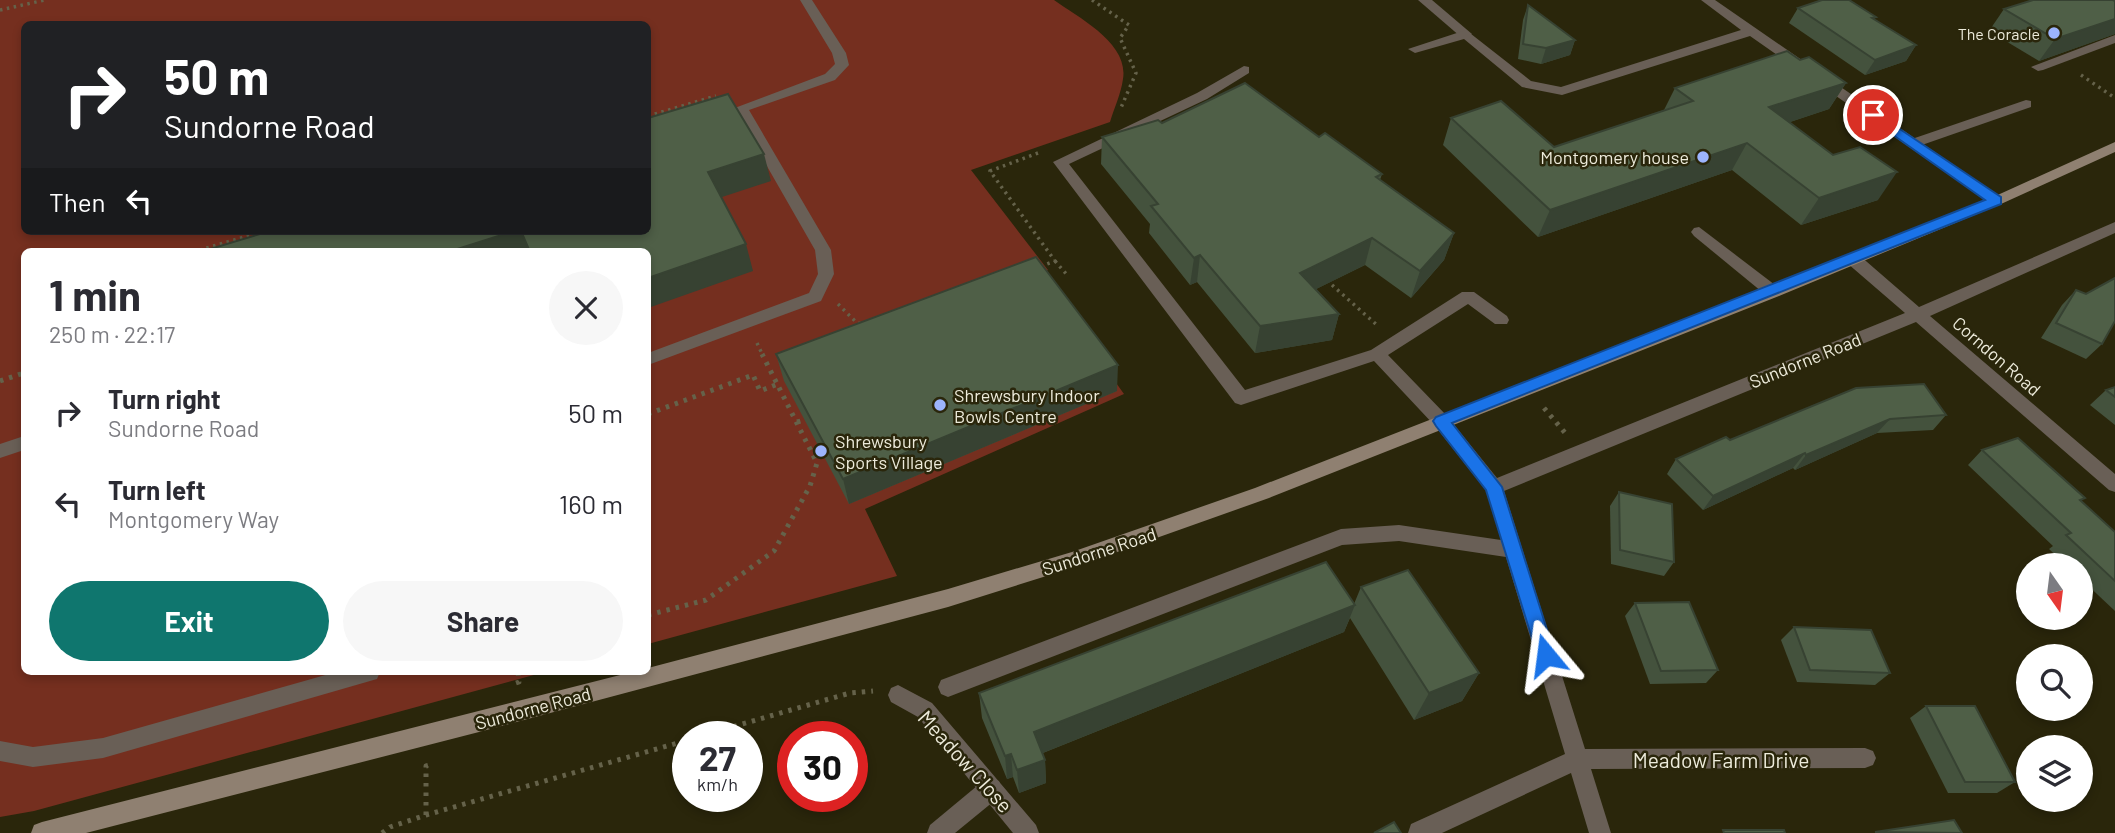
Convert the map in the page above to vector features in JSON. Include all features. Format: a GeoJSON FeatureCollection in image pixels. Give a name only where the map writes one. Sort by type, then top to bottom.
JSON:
{"type":"FeatureCollection","features":[{"type":"Feature","properties":{"kind":"main road","name":"Sundorne Road"},"geometry":{"type":"LineString","coordinates":[[42,833],[479,722],[948,598],[1169,528],[1773,292],[1996,201],[2115,145]]}},
{"type":"Feature","properties":{"kind":"street"},"geometry":{"type":"LineString","coordinates":[[718,116],[830,76],[842,65],[839,53],[806,0]]}},
{"type":"Feature","properties":{"kind":"street"},"geometry":{"type":"LineString","coordinates":[[1424,0],[1527,84],[1562,91],[1751,31]]}},
{"type":"Feature","properties":{"kind":"street"},"geometry":{"type":"LineString","coordinates":[[1707,0],[1996,201]]}},
{"type":"Feature","properties":{"kind":"street"},"geometry":{"type":"LineString","coordinates":[[1415,49],[1466,34]]}},
{"type":"Feature","properties":{"kind":"street"},"geometry":{"type":"LineString","coordinates":[[2038,67],[2108,42],[2115,53]]}},
{"type":"Feature","properties":{"kind":"street"},"geometry":{"type":"LineString","coordinates":[[1244,70],[1202,96],[1060,162],[1241,398],[1377,354],[1468,296],[1501,320]]}},
{"type":"Feature","properties":{"kind":"street"},"geometry":{"type":"LineString","coordinates":[[1914,143],[2026,104]]}},
{"type":"Feature","properties":{"kind":"street"},"geometry":{"type":"LineString","coordinates":[[651,358],[815,297],[826,274],[823,250],[741,109]]}},
{"type":"Feature","properties":{"kind":"street","name":"Sundorne Road"},"geometry":{"type":"LineString","coordinates":[[1494,487],[1917,315],[2115,227]]}},
{"type":"Feature","properties":{"kind":"street"},"geometry":{"type":"LineString","coordinates":[[1699,232],[1773,292]]}},
{"type":"Feature","properties":{"kind":"street","name":"Corndon Road"},"geometry":{"type":"LineString","coordinates":[[1853,259],[2115,485]]}},
{"type":"Feature","properties":{"kind":"street"},"geometry":{"type":"LineString","coordinates":[[1377,354],[1441,421],[1494,487],[1600,833]]}},
{"type":"Feature","properties":{"kind":"street"},"geometry":{"type":"LineString","coordinates":[[0,451],[21,444]]}},
{"type":"Feature","properties":{"kind":"street"},"geometry":{"type":"LineString","coordinates":[[948,687],[1341,537],[1399,533],[1515,550]]}},
{"type":"Feature","properties":{"kind":"street"},"geometry":{"type":"LineString","coordinates":[[0,751],[33,757],[103,748],[359,675]]}},
{"type":"Feature","properties":{"kind":"street","name":"Meadow Close"},"geometry":{"type":"LineString","coordinates":[[898,695],[925,710],[1028,833]]}},
{"type":"Feature","properties":{"kind":"street","name":"Meadow Farm Drive"},"geometry":{"type":"LineString","coordinates":[[1577,759],[1865,758]]}},
{"type":"Feature","properties":{"kind":"street"},"geometry":{"type":"LineString","coordinates":[[1419,832],[1577,759]]}},
{"type":"Feature","properties":{"kind":"street"},"geometry":{"type":"LineString","coordinates":[[938,833],[991,789]]}},
{"type":"Feature","properties":{"kind":"path"},"geometry":{"type":"LineString","coordinates":[[0,9],[45,0]]}},
{"type":"Feature","properties":{"kind":"path"},"geometry":{"type":"LineString","coordinates":[[1092,0],[1129,25],[1119,38],[1136,73],[1118,114]]}},
{"type":"Feature","properties":{"kind":"path"},"geometry":{"type":"LineString","coordinates":[[2056,61],[2115,98]]}},
{"type":"Feature","properties":{"kind":"path"},"geometry":{"type":"LineString","coordinates":[[1040,153],[990,171],[1068,276]]}},
{"type":"Feature","properties":{"kind":"path"},"geometry":{"type":"LineString","coordinates":[[207,248],[250,235]]}},
{"type":"Feature","properties":{"kind":"path"},"geometry":{"type":"LineString","coordinates":[[1031,270],[1055,261]]}},
{"type":"Feature","properties":{"kind":"path"},"geometry":{"type":"LineString","coordinates":[[1332,285],[1383,331]]}},
{"type":"Feature","properties":{"kind":"path"},"geometry":{"type":"LineString","coordinates":[[815,297],[840,304],[857,323],[869,324]]}},
{"type":"Feature","properties":{"kind":"path"},"geometry":{"type":"LineString","coordinates":[[651,614],[706,600],[774,551],[810,486],[817,463],[746,321]]}},
{"type":"Feature","properties":{"kind":"path"},"geometry":{"type":"LineString","coordinates":[[0,381],[21,374]]}},
{"type":"Feature","properties":{"kind":"path"},"geometry":{"type":"LineString","coordinates":[[651,413],[753,375],[761,391],[778,384]]}},
{"type":"Feature","properties":{"kind":"path"},"geometry":{"type":"LineString","coordinates":[[797,422],[804,419]]}},
{"type":"Feature","properties":{"kind":"path"},"geometry":{"type":"LineString","coordinates":[[753,721],[850,693],[874,691],[898,695]]}},
{"type":"Feature","properties":{"kind":"path"},"geometry":{"type":"LineString","coordinates":[[382,833],[390,827],[426,815],[672,745]]}},
{"type":"Feature","properties":{"kind":"path"},"geometry":{"type":"LineString","coordinates":[[426,815],[426,766],[439,762]]}},
{"type":"Feature","properties":{"kind":"shaded area","name":"Shrewsbury Sports Village"},"geometry":{"type":"Polygon","coordinates":[[[0,0],[1054,0],[1100,33],[1118,54],[1123,66],[1123,79],[1110,122],[971,170],[1048,270],[1039,275],[1124,394],[865,509],[897,576],[651,643],[651,248],[21,248],[21,675],[534,675],[34,811],[0,817],[0,0]]]}},
{"type":"Feature","properties":{"kind":"building"},"geometry":{"type":"Polygon","coordinates":[[[1822,0],[1849,0],[1876,17],[1872,18],[1916,45],[1875,60],[1798,8],[1822,0]]]}},
{"type":"Feature","properties":{"kind":"building"},"geometry":{"type":"Polygon","coordinates":[[[2033,0],[2113,0],[2115,19],[2055,39],[2004,9],[2033,0]]]}},
{"type":"Feature","properties":{"kind":"building"},"geometry":{"type":"Polygon","coordinates":[[[1528,5],[1575,40],[1546,48],[1523,44],[1528,5]]]}},
{"type":"Feature","properties":{"kind":"building"},"geometry":{"type":"Polygon","coordinates":[[[1787,51],[1800,60],[1809,57],[1846,83],[1769,107],[1833,155],[1860,147],[1897,172],[1819,198],[1747,143],[1550,210],[1451,118],[1501,101],[1554,147],[1693,101],[1675,88],[1787,51]]]}},
{"type":"Feature","properties":{"kind":"building"},"geometry":{"type":"Polygon","coordinates":[[[1245,83],[1319,137],[1325,133],[1382,174],[1376,177],[1454,233],[1420,271],[1372,238],[1300,273],[1339,314],[1260,326],[1200,255],[1194,258],[1151,206],[1158,204],[1102,137],[1158,120],[1162,123],[1245,83]]]}},
{"type":"Feature","properties":{"kind":"building"},"geometry":{"type":"Polygon","coordinates":[[[728,94],[764,154],[708,172],[746,244],[651,277],[651,248],[528,248],[523,235],[651,235],[651,117],[728,94]]]}},
{"type":"Feature","properties":{"kind":"building"},"geometry":{"type":"Polygon","coordinates":[[[257,235],[501,235],[461,248],[213,248],[257,235]]]}},
{"type":"Feature","properties":{"kind":"building","name":"Shrewsbury Indoor Bowls Centre"},"geometry":{"type":"Polygon","coordinates":[[[1036,257],[1118,365],[843,479],[776,354],[1036,257]]]}},
{"type":"Feature","properties":{"kind":"building"},"geometry":{"type":"Polygon","coordinates":[[[2115,278],[2115,321],[2102,344],[2056,323],[2076,290],[2086,294],[2115,278]]]}},
{"type":"Feature","properties":{"kind":"building"},"geometry":{"type":"Polygon","coordinates":[[[1924,384],[1946,415],[1890,419],[1806,455],[1805,453],[1713,496],[1676,459],[1726,437],[1730,440],[1856,388],[1924,384]]]}},
{"type":"Feature","properties":{"kind":"building"},"geometry":{"type":"Polygon","coordinates":[[[2115,387],[2115,397],[2106,390],[2115,387]]]}},
{"type":"Feature","properties":{"kind":"building"},"geometry":{"type":"Polygon","coordinates":[[[2018,438],[2085,498],[2080,500],[2115,532],[2115,581],[2093,560],[2093,553],[2085,553],[2066,535],[2071,533],[1982,450],[2018,438]]]}},
{"type":"Feature","properties":{"kind":"building"},"geometry":{"type":"Polygon","coordinates":[[[1619,492],[1672,504],[1674,562],[1620,550],[1619,492]]]}},
{"type":"Feature","properties":{"kind":"building"},"geometry":{"type":"Polygon","coordinates":[[[1326,562],[1355,605],[1034,732],[1045,760],[1017,770],[1011,754],[1005,756],[979,693],[1326,562]]]}},
{"type":"Feature","properties":{"kind":"building"},"geometry":{"type":"Polygon","coordinates":[[[1408,570],[1479,673],[1429,693],[1361,587],[1408,570]]]}},
{"type":"Feature","properties":{"kind":"building"},"geometry":{"type":"Polygon","coordinates":[[[1689,602],[1718,670],[1661,671],[1635,603],[1689,602]]]}},
{"type":"Feature","properties":{"kind":"building"},"geometry":{"type":"Polygon","coordinates":[[[1794,627],[1871,630],[1890,673],[1810,670],[1794,627]]]}},
{"type":"Feature","properties":{"kind":"building"},"geometry":{"type":"Polygon","coordinates":[[[1926,706],[1975,706],[2015,782],[1965,782],[1926,706]]]}},
{"type":"Feature","properties":{"kind":"building"},"geometry":{"type":"Polygon","coordinates":[[[1954,820],[1962,833],[1875,832],[1954,820]]]}},
{"type":"Feature","properties":{"kind":"building"},"geometry":{"type":"Polygon","coordinates":[[[1394,822],[1401,833],[1374,833],[1394,822]]]}},
{"type":"Feature","properties":{"kind":"building"},"geometry":{"type":"Polygon","coordinates":[[[1723,830],[1784,830],[1785,833],[1724,833],[1723,830]]]}},
{"type":"Feature","properties":{"kind":"place","name":"The Coracle"},"geometry":{"type":"Point","coordinates":[2054,33]}},
{"type":"Feature","properties":{"kind":"place","name":"Montgomery house"},"geometry":{"type":"Point","coordinates":[1703,157]}},
{"type":"Feature","properties":{"kind":"place","name":"Shrewsbury Indoor Bowls Centre"},"geometry":{"type":"Point","coordinates":[940,405]}},
{"type":"Feature","properties":{"kind":"place","name":"Shrewsbury Sports Village"},"geometry":{"type":"Point","coordinates":[821,451]}},
{"type":"Feature","properties":{"kind":"route"},"geometry":{"type":"LineString","coordinates":[[1546,655],[1494,487],[1441,421],[1773,292],[1996,201],[1873,115]]}}]}
